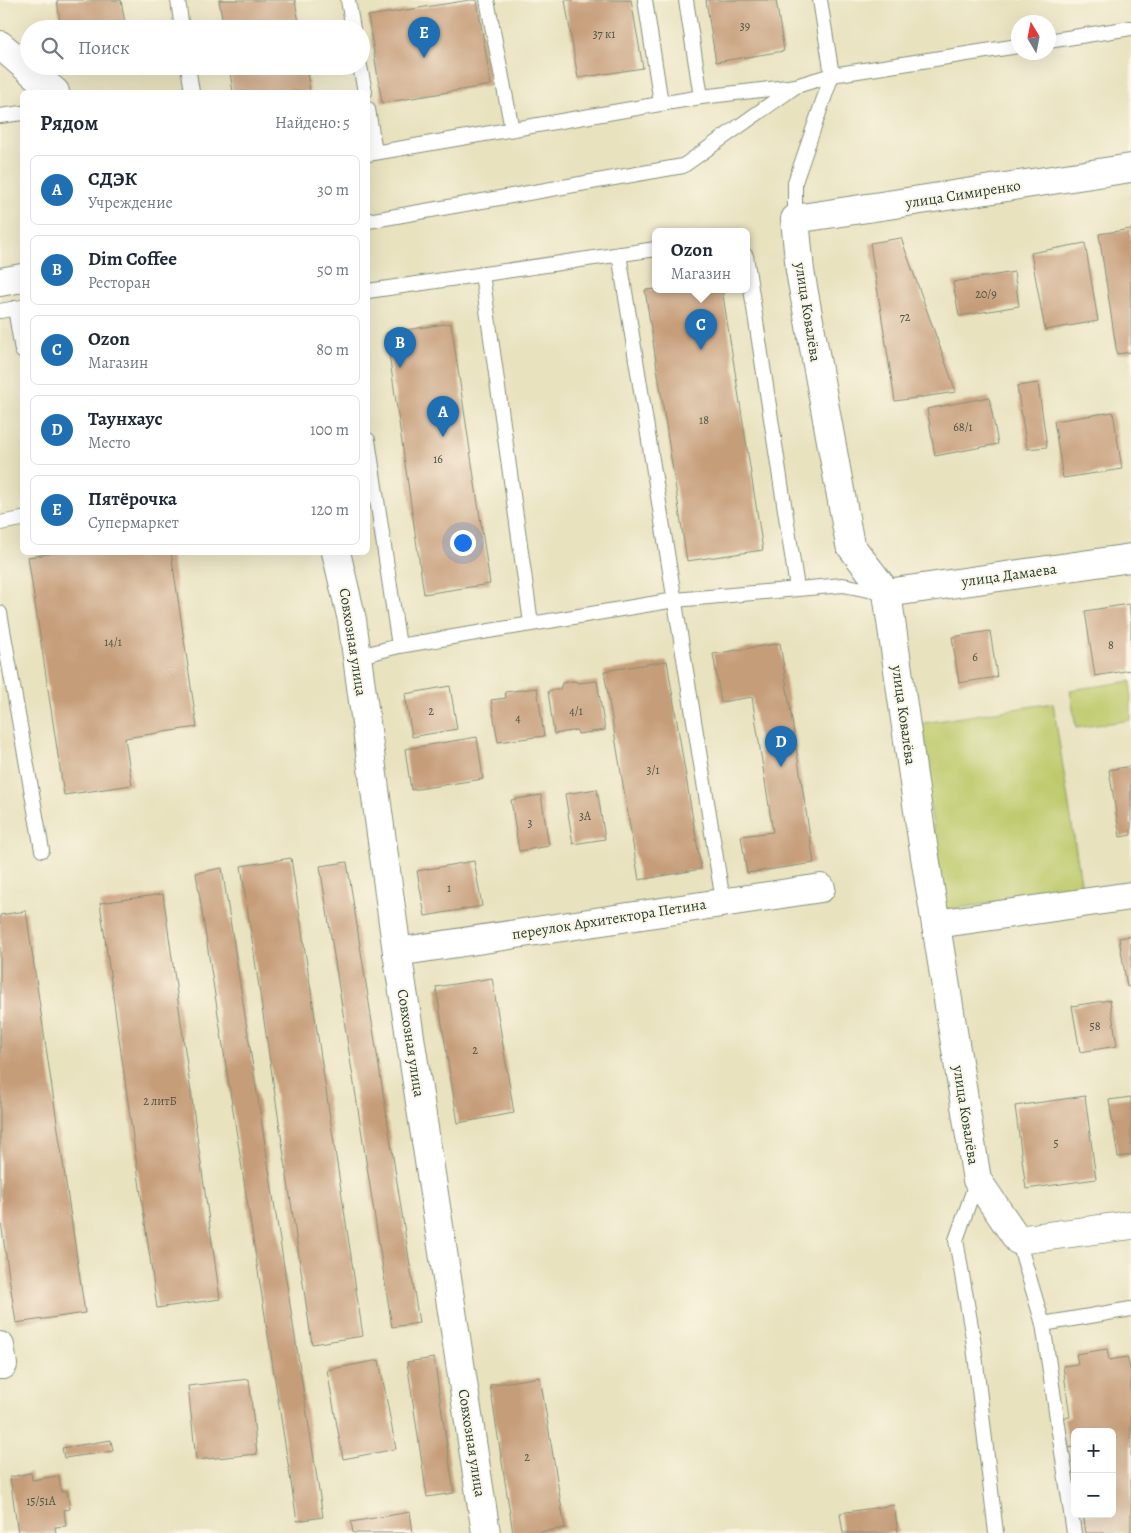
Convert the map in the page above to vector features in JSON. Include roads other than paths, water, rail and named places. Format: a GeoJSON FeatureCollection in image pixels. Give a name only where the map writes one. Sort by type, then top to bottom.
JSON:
{"type":"FeatureCollection","features":[{"type":"Feature","properties":{"kind":"street"},"geometry":{"type":"LineString","coordinates":[[0,45],[20,62]]}},
{"type":"Feature","properties":{"kind":"street"},"geometry":{"type":"LineString","coordinates":[[35,75],[53,90]]}},
{"type":"Feature","properties":{"kind":"street","name":"улица Симиренко"},"geometry":{"type":"LineString","coordinates":[[795,219],[1131,168]]}},
{"type":"Feature","properties":{"kind":"street","name":"улица Ковалёва"},"geometry":{"type":"LineString","coordinates":[[795,219],[800,270],[850,545],[887,593],[976,1180],[1018,1240]]}},
{"type":"Feature","properties":{"kind":"street"},"geometry":{"type":"LineString","coordinates":[[0,282],[20,278]]}},
{"type":"Feature","properties":{"kind":"street","name":"Совхозная улица"},"geometry":{"type":"LineString","coordinates":[[337,555],[350,611],[397,952],[486,1533]]}},
{"type":"Feature","properties":{"kind":"street","name":"улица Дамаева"},"geometry":{"type":"LineString","coordinates":[[887,593],[1131,558]]}},
{"type":"Feature","properties":{"kind":"street","name":"переулок Архитектора Петина"},"geometry":{"type":"LineString","coordinates":[[397,952],[723,901],[821,888]]}},
{"type":"Feature","properties":{"kind":"street"},"geometry":{"type":"LineString","coordinates":[[936,924],[1131,896]]}},
{"type":"Feature","properties":{"kind":"street"},"geometry":{"type":"LineString","coordinates":[[1018,1240],[1131,1225]]}},
{"type":"Feature","properties":{"kind":"lane"},"geometry":{"type":"LineString","coordinates":[[178,0],[181,20]]}},
{"type":"Feature","properties":{"kind":"lane"},"geometry":{"type":"LineString","coordinates":[[348,0],[351,20]]}},
{"type":"Feature","properties":{"kind":"lane"},"geometry":{"type":"LineString","coordinates":[[487,0],[512,129]]}},
{"type":"Feature","properties":{"kind":"lane"},"geometry":{"type":"LineString","coordinates":[[644,0],[661,103]]}},
{"type":"Feature","properties":{"kind":"lane"},"geometry":{"type":"LineString","coordinates":[[686,0],[701,97]]}},
{"type":"Feature","properties":{"kind":"lane"},"geometry":{"type":"LineString","coordinates":[[795,219],[795,182],[832,75],[820,0]]}},
{"type":"Feature","properties":{"kind":"lane"},"geometry":{"type":"LineString","coordinates":[[1056,40],[1131,28]]}},
{"type":"Feature","properties":{"kind":"lane"},"geometry":{"type":"LineString","coordinates":[[370,138],[371,153],[661,103],[796,86],[832,75],[1011,47]]}},
{"type":"Feature","properties":{"kind":"lane"},"geometry":{"type":"LineString","coordinates":[[189,75],[192,90]]}},
{"type":"Feature","properties":{"kind":"lane"},"geometry":{"type":"LineString","coordinates":[[361,75],[364,90]]}},
{"type":"Feature","properties":{"kind":"lane"},"geometry":{"type":"LineString","coordinates":[[370,221],[683,166],[796,86]]}},
{"type":"Feature","properties":{"kind":"lane"},"geometry":{"type":"LineString","coordinates":[[0,116],[20,113]]}},
{"type":"Feature","properties":{"kind":"lane"},"geometry":{"type":"LineString","coordinates":[[370,291],[652,250]]}},
{"type":"Feature","properties":{"kind":"lane"},"geometry":{"type":"LineString","coordinates":[[619,254],[723,901]]}},
{"type":"Feature","properties":{"kind":"lane"},"geometry":{"type":"LineString","coordinates":[[482,274],[531,624]]}},
{"type":"Feature","properties":{"kind":"lane"},"geometry":{"type":"LineString","coordinates":[[750,282],[797,588]]}},
{"type":"Feature","properties":{"kind":"lane"},"geometry":{"type":"LineString","coordinates":[[0,311],[19,307],[20,322]]}},
{"type":"Feature","properties":{"kind":"lane"},"geometry":{"type":"LineString","coordinates":[[370,453],[399,646]]}},
{"type":"Feature","properties":{"kind":"lane"},"geometry":{"type":"LineString","coordinates":[[0,523],[20,519]]}},
{"type":"Feature","properties":{"kind":"lane"},"geometry":{"type":"LineString","coordinates":[[356,657],[399,646],[675,600],[843,585],[887,593]]}},
{"type":"Feature","properties":{"kind":"lane"},"geometry":{"type":"LineString","coordinates":[[0,613],[42,850]]}},
{"type":"Feature","properties":{"kind":"lane"},"geometry":{"type":"LineString","coordinates":[[976,1180],[956,1240],[973,1338],[996,1533]]}},
{"type":"Feature","properties":{"kind":"lane"},"geometry":{"type":"LineString","coordinates":[[1018,1240],[1043,1324],[1074,1533]]}},
{"type":"Feature","properties":{"kind":"lane"},"geometry":{"type":"LineString","coordinates":[[1043,1324],[1131,1310]]}},
{"type":"Feature","properties":{"kind":"place","name":"Пятёрочка"},"geometry":{"type":"Point","coordinates":[424,58]}},
{"type":"Feature","properties":{"kind":"place","name":"Ozon"},"geometry":{"type":"Point","coordinates":[701,350]}},
{"type":"Feature","properties":{"kind":"place","name":"Dim Coffee"},"geometry":{"type":"Point","coordinates":[400,368]}},
{"type":"Feature","properties":{"kind":"place","name":"СДЭК"},"geometry":{"type":"Point","coordinates":[443,437]}},
{"type":"Feature","properties":{"kind":"place","name":"Таунхаус"},"geometry":{"type":"Point","coordinates":[781,767]}}]}
